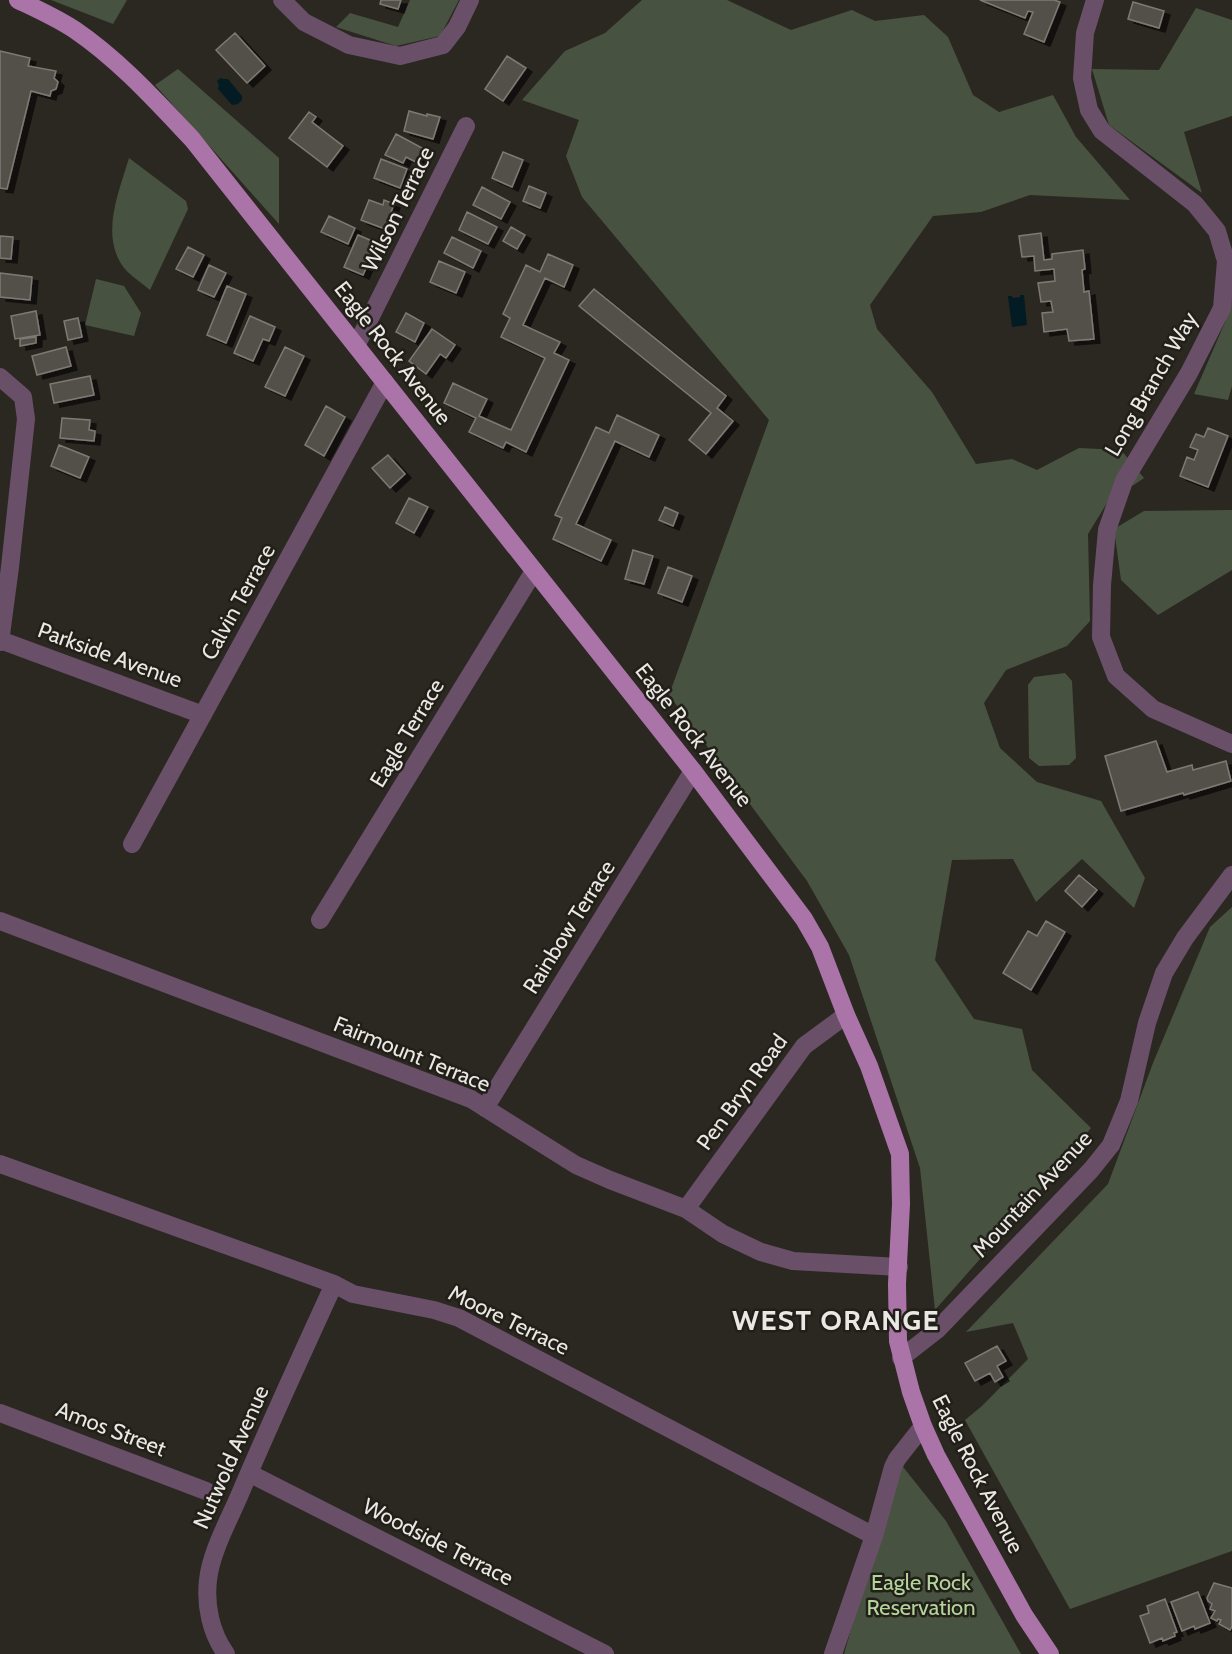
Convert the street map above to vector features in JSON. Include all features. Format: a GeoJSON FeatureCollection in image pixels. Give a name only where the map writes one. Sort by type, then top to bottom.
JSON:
{"type":"FeatureCollection","features":[{"type":"Feature","properties":{"kind":"main road","name":"Eagle Rock Avenue"},"geometry":{"type":"LineString","coordinates":[[18,0],[75,30],[126,70],[192,140],[693,771],[804,919],[820,947],[846,1015],[869,1066],[900,1154],[898,1328],[901,1358],[911,1392],[936,1455],[1013,1595],[1050,1654]]}},
{"type":"Feature","properties":{"kind":"street"},"geometry":{"type":"LineString","coordinates":[[282,0],[304,22],[349,45],[400,57],[442,45],[457,27],[470,0]]}},
{"type":"Feature","properties":{"kind":"street","name":"Long Branch Way"},"geometry":{"type":"LineString","coordinates":[[1095,0],[1085,33],[1083,56],[1082,78],[1089,110],[1102,131],[1195,204],[1217,231],[1226,261],[1222,308],[1189,373],[1124,481],[1107,530],[1102,585],[1101,637],[1116,676],[1153,709],[1232,744]]}},
{"type":"Feature","properties":{"kind":"street","name":"Wilson Terrace"},"geometry":{"type":"LineString","coordinates":[[356,346],[466,126]]}},
{"type":"Feature","properties":{"kind":"street"},"geometry":{"type":"LineString","coordinates":[[0,377],[23,397],[26,419],[5,567],[0,641]]}},
{"type":"Feature","properties":{"kind":"street","name":"Calvin Terrace"},"geometry":{"type":"LineString","coordinates":[[132,844],[385,382]]}},
{"type":"Feature","properties":{"kind":"street","name":"Eagle Terrace"},"geometry":{"type":"LineString","coordinates":[[320,920],[534,570]]}},
{"type":"Feature","properties":{"kind":"street","name":"Parkside Avenue"},"geometry":{"type":"LineString","coordinates":[[0,641],[203,715]]}},
{"type":"Feature","properties":{"kind":"street","name":"Rainbow Terrace"},"geometry":{"type":"LineString","coordinates":[[485,1108],[693,771]]}},
{"type":"Feature","properties":{"kind":"street","name":"Mountain Avenue"},"geometry":{"type":"LineString","coordinates":[[901,1358],[937,1330],[1091,1170],[1111,1145],[1129,1101],[1147,1023],[1164,973],[1185,938],[1232,875]]}},
{"type":"Feature","properties":{"kind":"street","name":"Fairmount Terrace"},"geometry":{"type":"LineString","coordinates":[[0,921],[471,1100],[576,1165],[686,1209],[723,1234],[761,1252],[793,1261],[899,1267]]}},
{"type":"Feature","properties":{"kind":"street","name":"Pen Bryn Road"},"geometry":{"type":"LineString","coordinates":[[686,1209],[804,1046],[846,1015]]}},
{"type":"Feature","properties":{"kind":"street","name":"Moore Terrace"},"geometry":{"type":"LineString","coordinates":[[0,1164],[334,1284],[353,1294],[435,1310],[459,1318],[874,1536]]}},
{"type":"Feature","properties":{"kind":"street","name":"Nutwold Avenue"},"geometry":{"type":"LineString","coordinates":[[226,1654],[211,1624],[207,1603],[207,1581],[215,1552],[334,1284]]}},
{"type":"Feature","properties":{"kind":"street","name":"Amos Street"},"geometry":{"type":"LineString","coordinates":[[0,1413],[206,1491]]}},
{"type":"Feature","properties":{"kind":"street"},"geometry":{"type":"LineString","coordinates":[[832,1654],[874,1536],[893,1467],[923,1426]]}},
{"type":"Feature","properties":{"kind":"street","name":"Woodside Terrace"},"geometry":{"type":"LineString","coordinates":[[249,1473],[605,1654]]}},
{"type":"Feature","properties":{"kind":"green space"},"geometry":{"type":"Polygon","coordinates":[[[51,0],[127,0],[113,24],[51,0]]]}},
{"type":"Feature","properties":{"kind":"green space"},"geometry":{"type":"Polygon","coordinates":[[[410,0],[459,0],[440,36],[396,46],[336,27],[350,13],[398,27],[410,0]]]}},
{"type":"Feature","properties":{"kind":"green space"},"geometry":{"type":"Polygon","coordinates":[[[642,0],[727,0],[791,30],[852,10],[875,21],[924,15],[948,37],[973,95],[999,112],[1053,95],[1076,137],[1130,200],[1030,195],[981,212],[933,216],[870,305],[877,329],[932,392],[976,464],[1012,459],[1037,470],[1079,448],[1121,450],[1144,478],[1107,503],[1088,534],[1090,621],[1067,646],[1006,670],[984,703],[1000,748],[1037,782],[1101,801],[1145,878],[1134,908],[1082,859],[1036,902],[1013,859],[952,860],[935,960],[974,1019],[1022,1029],[1032,1070],[1091,1128],[1032,1200],[935,1310],[920,1168],[849,955],[807,881],[669,695],[769,420],[582,197],[566,156],[579,120],[522,100],[565,51],[605,33],[642,0]]]}},
{"type":"Feature","properties":{"kind":"green space"},"geometry":{"type":"Polygon","coordinates":[[[1196,8],[1232,20],[1232,116],[1184,132],[1202,193],[1109,125],[1092,69],[1159,70],[1196,8]]]}},
{"type":"Feature","properties":{"kind":"green space"},"geometry":{"type":"Polygon","coordinates":[[[178,69],[279,158],[279,224],[155,85],[178,69]]]}},
{"type":"Feature","properties":{"kind":"green space"},"geometry":{"type":"Polygon","coordinates":[[[129,158],[186,201],[188,209],[150,290],[125,269],[117,256],[113,243],[113,214],[129,158]]]}},
{"type":"Feature","properties":{"kind":"green space"},"geometry":{"type":"Polygon","coordinates":[[[96,279],[124,286],[141,313],[134,336],[85,325],[96,279]]]}},
{"type":"Feature","properties":{"kind":"green space"},"geometry":{"type":"Polygon","coordinates":[[[1232,279],[1232,386],[1228,400],[1194,394],[1226,320],[1232,279]]]}},
{"type":"Feature","properties":{"kind":"green space"},"geometry":{"type":"Polygon","coordinates":[[[1232,510],[1232,570],[1158,615],[1121,580],[1114,529],[1144,511],[1232,510]]]}},
{"type":"Feature","properties":{"kind":"green space"},"geometry":{"type":"Polygon","coordinates":[[[1065,673],[1072,681],[1076,758],[1069,765],[1039,766],[1029,758],[1028,685],[1034,677],[1065,673]]]}},
{"type":"Feature","properties":{"kind":"green space"},"geometry":{"type":"Polygon","coordinates":[[[1232,907],[1232,1551],[1070,1609],[965,1420],[1028,1359],[1013,1323],[966,1332],[1108,1184],[1153,1063],[1210,927],[1232,907]]]}},
{"type":"Feature","properties":{"kind":"green space","name":"Eagle Rock Reservation"},"geometry":{"type":"Polygon","coordinates":[[[900,1463],[946,1521],[1021,1654],[844,1654],[900,1463]]]}},
{"type":"Feature","properties":{"kind":"water"},"geometry":{"type":"Polygon","coordinates":[[[221,78],[228,79],[242,96],[238,104],[232,105],[218,89],[217,81],[221,78]]]}},
{"type":"Feature","properties":{"kind":"water"},"geometry":{"type":"Polygon","coordinates":[[[1024,295],[1027,325],[1012,327],[1008,296],[1013,298],[1020,297],[1024,295]]]}},
{"type":"Feature","properties":{"kind":"building"},"geometry":{"type":"Polygon","coordinates":[[[381,0],[401,0],[398,9],[380,4],[381,0]]]}},
{"type":"Feature","properties":{"kind":"building"},"geometry":{"type":"Polygon","coordinates":[[[980,0],[1054,0],[1060,2],[1044,42],[1024,34],[1033,12],[1028,11],[1025,18],[980,0]]]}},
{"type":"Feature","properties":{"kind":"building"},"geometry":{"type":"Polygon","coordinates":[[[1133,2],[1164,11],[1159,28],[1128,19],[1133,2]]]}},
{"type":"Feature","properties":{"kind":"building"},"geometry":{"type":"Polygon","coordinates":[[[235,33],[265,66],[247,83],[216,50],[235,33]]]}},
{"type":"Feature","properties":{"kind":"building"},"geometry":{"type":"Polygon","coordinates":[[[0,51],[30,58],[28,66],[56,71],[54,78],[58,82],[50,96],[31,91],[7,189],[0,188],[0,51]]]}},
{"type":"Feature","properties":{"kind":"building"},"geometry":{"type":"Polygon","coordinates":[[[507,56],[526,68],[503,101],[485,89],[507,56]]]}},
{"type":"Feature","properties":{"kind":"building"},"geometry":{"type":"Polygon","coordinates":[[[409,111],[440,117],[433,139],[404,131],[409,111]]]}},
{"type":"Feature","properties":{"kind":"building"},"geometry":{"type":"Polygon","coordinates":[[[309,112],[316,117],[312,122],[343,146],[327,167],[289,138],[309,112]]]}},
{"type":"Feature","properties":{"kind":"building"},"geometry":{"type":"Polygon","coordinates":[[[396,134],[424,149],[418,163],[406,157],[403,163],[385,155],[396,134]]]}},
{"type":"Feature","properties":{"kind":"building"},"geometry":{"type":"Polygon","coordinates":[[[503,152],[523,160],[512,187],[492,178],[503,152]]]}},
{"type":"Feature","properties":{"kind":"building"},"geometry":{"type":"Polygon","coordinates":[[[381,159],[407,169],[400,188],[374,178],[381,159]]]}},
{"type":"Feature","properties":{"kind":"building"},"geometry":{"type":"Polygon","coordinates":[[[529,186],[546,193],[540,208],[523,201],[529,186]]]}},
{"type":"Feature","properties":{"kind":"building"},"geometry":{"type":"Polygon","coordinates":[[[482,187],[510,202],[501,219],[473,205],[482,187]]]}},
{"type":"Feature","properties":{"kind":"building"},"geometry":{"type":"Polygon","coordinates":[[[369,200],[383,205],[384,200],[394,204],[385,229],[361,220],[369,200]]]}},
{"type":"Feature","properties":{"kind":"building"},"geometry":{"type":"Polygon","coordinates":[[[467,212],[497,227],[488,244],[459,230],[467,212]]]}},
{"type":"Feature","properties":{"kind":"building"},"geometry":{"type":"Polygon","coordinates":[[[329,216],[355,228],[348,244],[321,232],[329,216]]]}},
{"type":"Feature","properties":{"kind":"building"},"geometry":{"type":"Polygon","coordinates":[[[511,227],[525,235],[517,249],[503,241],[511,227]]]}},
{"type":"Feature","properties":{"kind":"building"},"geometry":{"type":"Polygon","coordinates":[[[1041,233],[1044,260],[1052,259],[1052,254],[1083,250],[1084,292],[1089,291],[1094,339],[1069,341],[1067,329],[1044,332],[1042,313],[1053,312],[1051,301],[1041,302],[1038,283],[1055,281],[1054,269],[1035,271],[1034,256],[1022,257],[1019,236],[1041,233]]]}},
{"type":"Feature","properties":{"kind":"building"},"geometry":{"type":"Polygon","coordinates":[[[358,235],[377,243],[363,275],[344,267],[358,235]]]}},
{"type":"Feature","properties":{"kind":"building"},"geometry":{"type":"Polygon","coordinates":[[[0,236],[13,237],[11,259],[0,258],[0,236]]]}},
{"type":"Feature","properties":{"kind":"building"},"geometry":{"type":"Polygon","coordinates":[[[452,237],[481,251],[473,268],[444,253],[452,237]]]}},
{"type":"Feature","properties":{"kind":"building"},"geometry":{"type":"Polygon","coordinates":[[[188,247],[204,255],[193,277],[176,269],[188,247]]]}},
{"type":"Feature","properties":{"kind":"building"},"geometry":{"type":"Polygon","coordinates":[[[548,254],[573,265],[564,287],[545,278],[523,325],[560,342],[554,353],[569,360],[526,452],[506,442],[503,448],[469,432],[476,418],[444,403],[453,383],[487,399],[479,416],[511,430],[545,358],[501,337],[510,318],[503,314],[526,265],[540,272],[548,254]]]}},
{"type":"Feature","properties":{"kind":"building"},"geometry":{"type":"Polygon","coordinates":[[[439,261],[465,272],[456,293],[430,282],[439,261]]]}},
{"type":"Feature","properties":{"kind":"building"},"geometry":{"type":"Polygon","coordinates":[[[209,265],[226,273],[214,297],[198,290],[209,265]]]}},
{"type":"Feature","properties":{"kind":"building"},"geometry":{"type":"Polygon","coordinates":[[[0,273],[32,277],[30,300],[0,297],[0,273]]]}},
{"type":"Feature","properties":{"kind":"building"},"geometry":{"type":"Polygon","coordinates":[[[227,286],[246,294],[226,343],[207,335],[227,286]]]}},
{"type":"Feature","properties":{"kind":"building"},"geometry":{"type":"Polygon","coordinates":[[[594,289],[726,396],[717,408],[733,421],[706,454],[689,440],[711,413],[579,306],[594,289]]]}},
{"type":"Feature","properties":{"kind":"building"},"geometry":{"type":"Polygon","coordinates":[[[36,311],[40,335],[15,339],[11,316],[36,311]]]}},
{"type":"Feature","properties":{"kind":"building"},"geometry":{"type":"Polygon","coordinates":[[[406,313],[424,323],[415,342],[396,332],[406,313]]]}},
{"type":"Feature","properties":{"kind":"building"},"geometry":{"type":"Polygon","coordinates":[[[250,316],[275,327],[269,341],[263,339],[253,361],[234,353],[250,316]]]}},
{"type":"Feature","properties":{"kind":"building"},"geometry":{"type":"Polygon","coordinates":[[[78,318],[82,337],[68,340],[64,321],[78,318]]]}},
{"type":"Feature","properties":{"kind":"building"},"geometry":{"type":"Polygon","coordinates":[[[432,329],[455,345],[446,358],[440,354],[426,374],[409,361],[432,329]]]}},
{"type":"Feature","properties":{"kind":"building"},"geometry":{"type":"Polygon","coordinates":[[[36,337],[36,343],[20,346],[20,339],[36,337]]]}},
{"type":"Feature","properties":{"kind":"building"},"geometry":{"type":"Polygon","coordinates":[[[66,347],[71,366],[37,375],[32,356],[66,347]]]}},
{"type":"Feature","properties":{"kind":"building"},"geometry":{"type":"Polygon","coordinates":[[[285,347],[304,356],[285,396],[265,387],[285,347]]]}},
{"type":"Feature","properties":{"kind":"building"},"geometry":{"type":"Polygon","coordinates":[[[90,376],[94,395],[54,403],[50,384],[90,376]]]}},
{"type":"Feature","properties":{"kind":"building"},"geometry":{"type":"Polygon","coordinates":[[[326,406],[345,417],[324,456],[305,445],[326,406]]]}},
{"type":"Feature","properties":{"kind":"building"},"geometry":{"type":"Polygon","coordinates":[[[617,415],[659,435],[649,457],[615,441],[576,524],[611,540],[601,561],[553,539],[562,518],[555,515],[596,427],[609,433],[617,415]]]}},
{"type":"Feature","properties":{"kind":"building"},"geometry":{"type":"Polygon","coordinates":[[[62,418],[90,420],[89,430],[95,431],[94,441],[60,438],[62,418]]]}},
{"type":"Feature","properties":{"kind":"building"},"geometry":{"type":"Polygon","coordinates":[[[1208,428],[1228,436],[1208,487],[1180,476],[1187,457],[1194,460],[1198,450],[1190,447],[1196,434],[1204,437],[1208,428]]]}},
{"type":"Feature","properties":{"kind":"building"},"geometry":{"type":"Polygon","coordinates":[[[59,445],[89,457],[80,478],[51,466],[59,445]]]}},
{"type":"Feature","properties":{"kind":"building"},"geometry":{"type":"Polygon","coordinates":[[[388,455],[405,474],[390,488],[372,468],[388,455]]]}},
{"type":"Feature","properties":{"kind":"building"},"geometry":{"type":"Polygon","coordinates":[[[409,498],[428,507],[414,533],[396,523],[409,498]]]}},
{"type":"Feature","properties":{"kind":"building"},"geometry":{"type":"Polygon","coordinates":[[[665,507],[678,513],[673,526],[659,520],[665,507]]]}},
{"type":"Feature","properties":{"kind":"building"},"geometry":{"type":"Polygon","coordinates":[[[633,550],[653,556],[644,584],[625,579],[633,550]]]}},
{"type":"Feature","properties":{"kind":"building"},"geometry":{"type":"Polygon","coordinates":[[[668,567],[692,576],[682,602],[658,593],[668,567]]]}},
{"type":"Feature","properties":{"kind":"building"},"geometry":{"type":"Polygon","coordinates":[[[1156,741],[1167,772],[1192,765],[1193,770],[1226,761],[1231,781],[1121,811],[1105,756],[1156,741]]]}},
{"type":"Feature","properties":{"kind":"building"},"geometry":{"type":"Polygon","coordinates":[[[1079,875],[1097,890],[1082,907],[1065,891],[1079,875]]]}},
{"type":"Feature","properties":{"kind":"building"},"geometry":{"type":"Polygon","coordinates":[[[1046,921],[1065,932],[1031,990],[1003,973],[1028,931],[1037,936],[1046,921]]]}},
{"type":"Feature","properties":{"kind":"building"},"geometry":{"type":"Polygon","coordinates":[[[997,1346],[1006,1361],[997,1366],[1003,1377],[995,1382],[990,1373],[975,1381],[965,1363],[997,1346]]]}},
{"type":"Feature","properties":{"kind":"building"},"geometry":{"type":"Polygon","coordinates":[[[1214,1583],[1232,1588],[1232,1626],[1230,1630],[1219,1624],[1221,1620],[1211,1618],[1215,1611],[1210,1609],[1212,1604],[1207,1598],[1214,1583]]]}},
{"type":"Feature","properties":{"kind":"building"},"geometry":{"type":"Polygon","coordinates":[[[1198,1592],[1210,1623],[1182,1631],[1171,1602],[1198,1592]]]}},
{"type":"Feature","properties":{"kind":"building"},"geometry":{"type":"Polygon","coordinates":[[[1165,1599],[1177,1632],[1174,1633],[1175,1636],[1163,1641],[1162,1638],[1150,1643],[1140,1616],[1149,1613],[1147,1606],[1165,1599]]]}},
{"type":"Feature","properties":{"kind":"district","name":"WEST ORANGE"},"geometry":{"type":"Point","coordinates":[836,1320]}}]}
